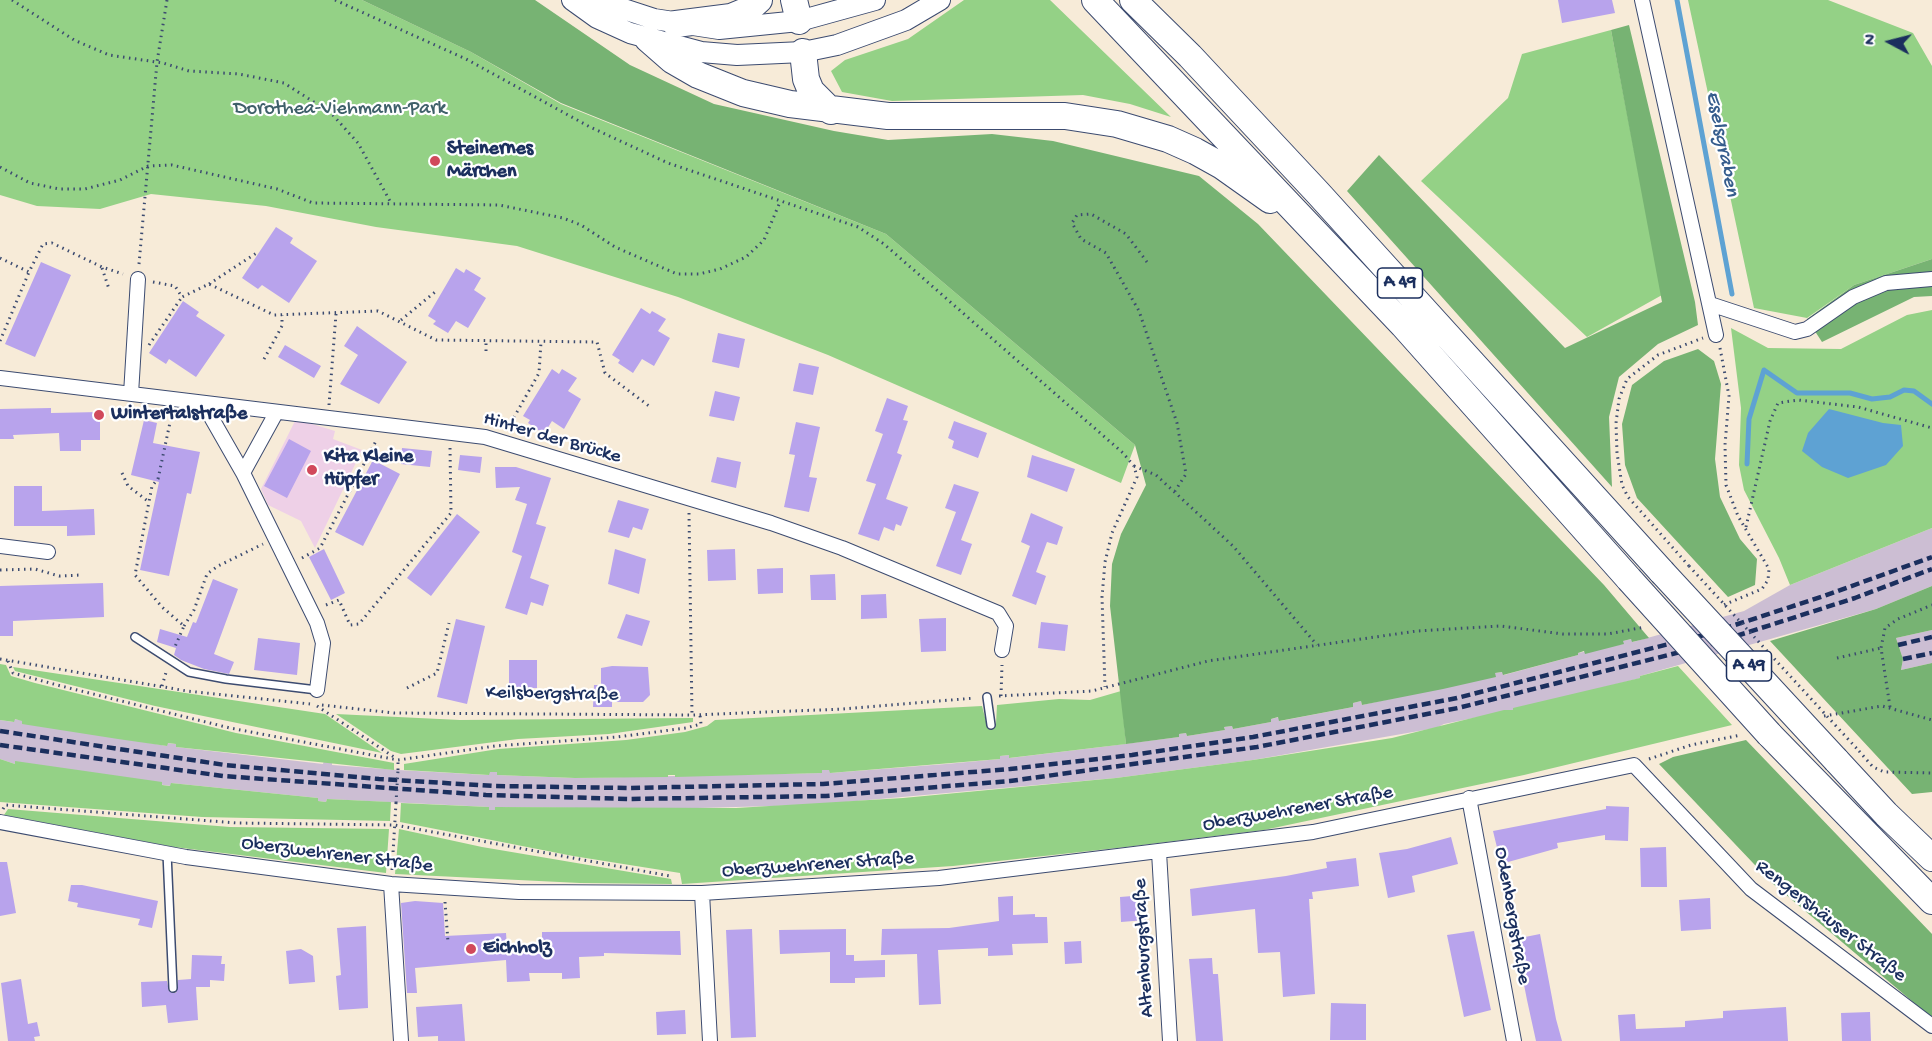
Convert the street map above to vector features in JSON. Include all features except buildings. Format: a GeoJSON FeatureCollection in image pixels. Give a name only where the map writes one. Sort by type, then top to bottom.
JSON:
{"type":"FeatureCollection","features":[{"type":"Feature","properties":{"kind":"highway"},"geometry":{"type":"LineString","coordinates":[[676,24],[731,17],[748,10],[759,0]]}},
{"type":"Feature","properties":{"kind":"highway","name":"A 49"},"geometry":{"type":"LineString","coordinates":[[1095,0],[1302,216],[1806,772],[1932,901]]}},
{"type":"Feature","properties":{"kind":"highway","name":"A 49"},"geometry":{"type":"LineString","coordinates":[[1133,0],[1190,56],[1318,193],[1662,572],[1886,814],[1932,858]]}},
{"type":"Feature","properties":{"kind":"highway"},"geometry":{"type":"LineString","coordinates":[[648,39],[683,68],[714,83],[743,93],[831,111],[888,116],[1065,116],[1143,130],[1196,151],[1222,166],[1271,201],[1331,249]]}},
{"type":"Feature","properties":{"kind":"highway"},"geometry":{"type":"LineString","coordinates":[[803,52],[806,79],[811,91],[831,111]]}},
{"type":"Feature","properties":{"kind":"main road"},"geometry":{"type":"LineString","coordinates":[[572,0],[597,18],[648,39],[702,52],[737,55],[803,52],[837,45],[883,30],[940,0]]}},
{"type":"Feature","properties":{"kind":"main road"},"geometry":{"type":"LineString","coordinates":[[596,0],[634,14],[676,24],[735,29],[797,11],[875,0]]}},
{"type":"Feature","properties":{"kind":"main road"},"geometry":{"type":"LineString","coordinates":[[797,11],[803,52]]}},
{"type":"Feature","properties":{"kind":"street"},"geometry":{"type":"LineString","coordinates":[[1642,0],[1716,334]]}},
{"type":"Feature","properties":{"kind":"street"},"geometry":{"type":"LineString","coordinates":[[131,394],[138,279]]}},
{"type":"Feature","properties":{"kind":"street"},"geometry":{"type":"LineString","coordinates":[[1710,304],[1795,332],[1807,329],[1853,297],[1886,283],[1932,279]]}},
{"type":"Feature","properties":{"kind":"street","name":"Hinter der Brücke"},"geometry":{"type":"LineString","coordinates":[[0,378],[383,427],[450,433],[500,442],[688,498],[842,548],[998,613],[1006,626],[1002,650]]}},
{"type":"Feature","properties":{"kind":"street"},"geometry":{"type":"LineString","coordinates":[[203,403],[243,473],[311,612],[323,643],[317,690]]}},
{"type":"Feature","properties":{"kind":"street"},"geometry":{"type":"LineString","coordinates":[[243,473],[276,413]]}},
{"type":"Feature","properties":{"kind":"street"},"geometry":{"type":"LineString","coordinates":[[0,546],[48,552]]}},
{"type":"Feature","properties":{"kind":"street","name":"Oberzwehrener Straße"},"geometry":{"type":"LineString","coordinates":[[0,822],[167,853],[391,884],[444,888],[702,893],[939,878],[1313,832],[1634,765]]}},
{"type":"Feature","properties":{"kind":"street","name":"Rengershäuser Straße"},"geometry":{"type":"LineString","coordinates":[[1634,765],[1751,889],[1932,1026]]}},
{"type":"Feature","properties":{"kind":"street","name":"Odenbergstraße"},"geometry":{"type":"LineString","coordinates":[[1469,798],[1514,1041]]}},
{"type":"Feature","properties":{"kind":"street","name":"Altenburgstraße"},"geometry":{"type":"LineString","coordinates":[[1159,852],[1170,1041]]}},
{"type":"Feature","properties":{"kind":"street"},"geometry":{"type":"LineString","coordinates":[[391,884],[401,1041]]}},
{"type":"Feature","properties":{"kind":"street"},"geometry":{"type":"LineString","coordinates":[[702,893],[710,1041]]}},
{"type":"Feature","properties":{"kind":"lane"},"geometry":{"type":"LineString","coordinates":[[135,637],[189,672],[217,678],[317,690]]}},
{"type":"Feature","properties":{"kind":"lane"},"geometry":{"type":"LineString","coordinates":[[987,697],[991,725]]}},
{"type":"Feature","properties":{"kind":"lane"},"geometry":{"type":"LineString","coordinates":[[167,853],[173,988]]}},
{"type":"Feature","properties":{"kind":"path"},"geometry":{"type":"LineString","coordinates":[[12,0],[74,40],[109,55],[158,62],[189,71],[239,74],[284,83],[330,113],[358,143],[392,203]]}},
{"type":"Feature","properties":{"kind":"path"},"geometry":{"type":"LineString","coordinates":[[138,279],[158,62],[167,0]]}},
{"type":"Feature","properties":{"kind":"path"},"geometry":{"type":"LineString","coordinates":[[335,0],[466,59],[600,132],[668,163],[858,227],[884,243],[1123,453],[1134,466],[1137,477],[1112,533],[1105,562],[1102,597],[1105,687]]}},
{"type":"Feature","properties":{"kind":"path"},"geometry":{"type":"LineString","coordinates":[[0,167],[30,183],[59,189],[76,189],[120,180],[148,166],[183,168],[277,189],[313,203],[499,205],[563,218],[581,225],[615,246],[677,274],[699,274],[720,269],[746,257],[764,240],[780,202]]}},
{"type":"Feature","properties":{"kind":"path"},"geometry":{"type":"LineString","coordinates":[[1134,466],[1156,475],[1175,491],[1186,474],[1177,423],[1139,310],[1106,254],[1081,239],[1072,223],[1077,215],[1092,214],[1126,234],[1147,262]]}},
{"type":"Feature","properties":{"kind":"path"},"geometry":{"type":"LineString","coordinates":[[0,341],[43,244],[52,243],[102,267],[138,279],[175,286],[182,297]]}},
{"type":"Feature","properties":{"kind":"path"},"geometry":{"type":"LineString","coordinates":[[132,370],[182,297],[209,284],[258,252]]}},
{"type":"Feature","properties":{"kind":"path"},"geometry":{"type":"LineString","coordinates":[[0,258],[29,272]]}},
{"type":"Feature","properties":{"kind":"path"},"geometry":{"type":"LineString","coordinates":[[102,267],[109,289]]}},
{"type":"Feature","properties":{"kind":"path"},"geometry":{"type":"LineString","coordinates":[[209,284],[274,315],[378,311],[401,320],[436,340],[597,342],[605,373],[649,406]]}},
{"type":"Feature","properties":{"kind":"path"},"geometry":{"type":"LineString","coordinates":[[401,320],[435,292]]}},
{"type":"Feature","properties":{"kind":"path"},"geometry":{"type":"LineString","coordinates":[[327,419],[336,314]]}},
{"type":"Feature","properties":{"kind":"path"},"geometry":{"type":"LineString","coordinates":[[264,359],[282,326],[282,315]]}},
{"type":"Feature","properties":{"kind":"path"},"geometry":{"type":"LineString","coordinates":[[1716,334],[1658,355],[1627,379],[1619,399],[1616,423],[1623,485],[1628,497],[1873,767],[1884,772],[1932,773]]}},
{"type":"Feature","properties":{"kind":"path"},"geometry":{"type":"LineString","coordinates":[[486,340],[486,351]]}},
{"type":"Feature","properties":{"kind":"path"},"geometry":{"type":"LineString","coordinates":[[500,442],[539,373],[541,342]]}},
{"type":"Feature","properties":{"kind":"path"},"geometry":{"type":"LineString","coordinates":[[175,399],[158,479],[152,486],[135,575],[162,607],[184,626]]}},
{"type":"Feature","properties":{"kind":"path"},"geometry":{"type":"LineString","coordinates":[[1746,529],[1770,421],[1778,403],[1798,400],[1858,407],[1932,428]]}},
{"type":"Feature","properties":{"kind":"path"},"geometry":{"type":"LineString","coordinates":[[290,565],[320,548],[383,427]]}},
{"type":"Feature","properties":{"kind":"path"},"geometry":{"type":"LineString","coordinates":[[311,612],[339,600],[350,625],[359,624],[451,513],[450,433]]}},
{"type":"Feature","properties":{"kind":"path"},"geometry":{"type":"LineString","coordinates":[[122,473],[128,486],[149,502]]}},
{"type":"Feature","properties":{"kind":"path","name":"Keilsbergstraße"},"geometry":{"type":"LineString","coordinates":[[0,659],[162,687],[394,713],[692,716],[1092,691],[1208,662],[1317,645],[1233,546],[1175,491]]}},
{"type":"Feature","properties":{"kind":"path"},"geometry":{"type":"LineString","coordinates":[[688,498],[692,716]]}},
{"type":"Feature","properties":{"kind":"path"},"geometry":{"type":"LineString","coordinates":[[162,687],[170,660],[184,626],[194,610],[207,574],[218,566],[276,538]]}},
{"type":"Feature","properties":{"kind":"path"},"geometry":{"type":"LineString","coordinates":[[0,570],[35,569],[59,576],[81,575]]}},
{"type":"Feature","properties":{"kind":"path"},"geometry":{"type":"LineString","coordinates":[[1932,605],[1889,624],[1882,634],[1881,648],[1890,707],[1932,720]]}},
{"type":"Feature","properties":{"kind":"path"},"geometry":{"type":"LineString","coordinates":[[407,688],[437,673],[449,623]]}},
{"type":"Feature","properties":{"kind":"path"},"geometry":{"type":"LineString","coordinates":[[1837,658],[1881,648]]}},
{"type":"Feature","properties":{"kind":"path"},"geometry":{"type":"LineString","coordinates":[[1001,696],[1002,650]]}},
{"type":"Feature","properties":{"kind":"path"},"geometry":{"type":"LineString","coordinates":[[8,661],[13,673],[61,686],[230,728],[398,760],[495,746],[617,737],[686,728],[701,724],[700,715]]}},
{"type":"Feature","properties":{"kind":"path"},"geometry":{"type":"LineString","coordinates":[[334,716],[398,760]]}},
{"type":"Feature","properties":{"kind":"path"},"geometry":{"type":"LineString","coordinates":[[392,867],[398,760]]}},
{"type":"Feature","properties":{"kind":"path"},"geometry":{"type":"LineString","coordinates":[[0,816],[5,804],[237,823],[394,825],[677,878],[680,893]]}},
{"type":"Feature","properties":{"kind":"path"},"geometry":{"type":"LineString","coordinates":[[444,888],[448,942]]}},
{"type":"Feature","properties":{"kind":"shaded area","name":"Kita Kleine Hüpfer"},"geometry":{"type":"Polygon","coordinates":[[[296,419],[335,431],[333,439],[362,450],[315,548],[301,521],[268,505],[261,489],[296,419]]]}},
{"type":"Feature","properties":{"kind":"shaded area"},"geometry":{"type":"Polygon","coordinates":[[[1932,528],[1932,586],[1876,609],[1640,676],[1641,678],[1513,710],[1444,724],[1436,728],[1253,760],[1116,778],[812,805],[660,809],[496,807],[495,810],[489,810],[489,807],[327,799],[326,802],[318,801],[318,798],[171,783],[171,786],[15,764],[0,759],[0,720],[13,722],[14,719],[167,746],[167,743],[176,744],[176,747],[323,764],[324,760],[332,761],[332,765],[488,775],[489,772],[497,772],[497,775],[575,778],[822,773],[822,770],[830,770],[830,773],[1000,759],[1000,756],[1009,755],[1010,758],[1179,737],[1179,734],[1186,733],[1187,736],[1225,730],[1224,727],[1232,726],[1233,729],[1271,722],[1271,719],[1279,717],[1280,721],[1353,707],[1353,703],[1361,701],[1362,705],[1495,676],[1495,673],[1503,672],[1504,675],[1578,655],[1578,653],[1623,644],[1623,641],[1631,639],[1633,642],[1744,611],[1790,585],[1932,528]]]}},
{"type":"Feature","properties":{"kind":"shaded area"},"geometry":{"type":"Polygon","coordinates":[[[1932,630],[1932,663],[1901,670],[1903,659],[1896,638],[1932,630]]]}},
{"type":"Feature","properties":{"kind":"green space","name":"Dorothea-Viehmann-Park"},"geometry":{"type":"Polygon","coordinates":[[[0,0],[362,0],[471,52],[561,104],[886,234],[1135,445],[1121,483],[828,355],[678,297],[517,246],[376,227],[266,206],[151,194],[100,209],[37,206],[0,195],[0,0]]]}},
{"type":"Feature","properties":{"kind":"green space"},"geometry":{"type":"Polygon","coordinates":[[[362,0],[535,0],[630,65],[714,104],[834,131],[888,140],[992,134],[1053,141],[1199,176],[1258,224],[1604,585],[1649,638],[1632,642],[1631,639],[1623,641],[1624,644],[1585,654],[1584,651],[1578,655],[1503,675],[1502,672],[1495,673],[1496,677],[1443,689],[1362,705],[1361,701],[1353,703],[1353,707],[1279,721],[1278,717],[1271,719],[1271,722],[1233,729],[1232,726],[1224,727],[1225,730],[1187,736],[1186,733],[1179,734],[1179,737],[1126,744],[1110,606],[1112,564],[1121,534],[1146,485],[1135,445],[886,234],[561,103],[471,52],[362,0]]]}},
{"type":"Feature","properties":{"kind":"green space"},"geometry":{"type":"Polygon","coordinates":[[[964,0],[1050,0],[1171,117],[1130,104],[1083,95],[892,101],[842,92],[831,71],[845,60],[908,39],[964,0]]]}},
{"type":"Feature","properties":{"kind":"green space"},"geometry":{"type":"Polygon","coordinates":[[[1688,0],[1828,0],[1913,33],[1932,66],[1932,259],[1854,285],[1807,318],[1754,308],[1688,0]]]}},
{"type":"Feature","properties":{"kind":"green space"},"geometry":{"type":"Polygon","coordinates":[[[1629,25],[1695,302],[1698,325],[1658,344],[1619,377],[1609,417],[1612,487],[1347,191],[1379,155],[1565,348],[1662,302],[1611,30],[1629,25]]]}},
{"type":"Feature","properties":{"kind":"green space"},"geometry":{"type":"Polygon","coordinates":[[[1611,30],[1662,295],[1587,337],[1421,181],[1508,98],[1522,54],[1611,30]]]}},
{"type":"Feature","properties":{"kind":"green space"},"geometry":{"type":"Polygon","coordinates":[[[1932,259],[1932,296],[1914,297],[1822,342],[1807,319],[1854,285],[1932,259]]]}},
{"type":"Feature","properties":{"kind":"green space"},"geometry":{"type":"Polygon","coordinates":[[[1932,310],[1932,528],[1790,585],[1779,558],[1744,490],[1739,465],[1741,408],[1731,328],[1768,348],[1841,349],[1907,315],[1932,310]]]}},
{"type":"Feature","properties":{"kind":"green space"},"geometry":{"type":"Polygon","coordinates":[[[1698,349],[1714,361],[1721,384],[1715,459],[1720,497],[1740,539],[1757,559],[1755,585],[1728,597],[1637,498],[1625,465],[1622,424],[1632,385],[1664,361],[1698,349]]]}},
{"type":"Feature","properties":{"kind":"green space"},"geometry":{"type":"Polygon","coordinates":[[[1932,586],[1932,630],[1896,638],[1903,659],[1901,670],[1932,663],[1932,792],[1912,794],[1770,641],[1876,609],[1932,586]]]}},
{"type":"Feature","properties":{"kind":"green space"},"geometry":{"type":"Polygon","coordinates":[[[0,664],[6,665],[11,676],[35,683],[236,733],[394,763],[394,770],[176,747],[176,744],[168,743],[167,746],[22,724],[22,721],[15,719],[14,722],[0,720],[0,664]]]}},
{"type":"Feature","properties":{"kind":"green space"},"geometry":{"type":"Polygon","coordinates":[[[1678,666],[1732,725],[1524,775],[1264,830],[1126,847],[953,866],[682,884],[680,873],[573,856],[400,822],[401,803],[489,807],[489,810],[495,810],[495,807],[736,808],[903,798],[1116,778],[1253,760],[1392,738],[1504,710],[1513,710],[1513,708],[1640,678],[1640,676],[1678,666]]]}},
{"type":"Feature","properties":{"kind":"green space"},"geometry":{"type":"Polygon","coordinates":[[[13,667],[325,714],[382,753],[155,706],[15,671],[13,667]]]}},
{"type":"Feature","properties":{"kind":"green space"},"geometry":{"type":"Polygon","coordinates":[[[1121,691],[1126,744],[1009,758],[1009,755],[1000,756],[1000,759],[830,773],[829,770],[822,770],[822,773],[675,777],[675,775],[668,775],[668,777],[575,778],[497,775],[497,772],[490,772],[489,775],[404,770],[404,764],[498,749],[626,740],[685,732],[707,726],[715,720],[982,706],[987,725],[991,725],[996,724],[997,705],[1059,699],[1090,700],[1121,691]]]}},
{"type":"Feature","properties":{"kind":"green space"},"geometry":{"type":"Polygon","coordinates":[[[336,714],[460,720],[693,718],[693,722],[609,734],[518,739],[401,754],[391,751],[336,714]]]}},
{"type":"Feature","properties":{"kind":"green space"},"geometry":{"type":"Polygon","coordinates":[[[1746,740],[1932,934],[1932,1018],[1772,883],[1659,764],[1673,757],[1746,740]]]}},
{"type":"Feature","properties":{"kind":"green space"},"geometry":{"type":"Polygon","coordinates":[[[0,759],[15,764],[15,761],[162,782],[162,785],[170,786],[171,783],[318,798],[318,801],[326,802],[327,799],[391,802],[390,821],[202,817],[0,802],[0,759]]]}},
{"type":"Feature","properties":{"kind":"green space"},"geometry":{"type":"Polygon","coordinates":[[[8,809],[230,827],[389,829],[386,873],[174,847],[4,815],[8,809]]]}},
{"type":"Feature","properties":{"kind":"green space"},"geometry":{"type":"Polygon","coordinates":[[[399,829],[482,847],[671,879],[672,884],[580,883],[395,874],[399,829]]]}},
{"type":"Feature","properties":{"kind":"water"},"geometry":{"type":"Polygon","coordinates":[[[1829,409],[1883,423],[1901,425],[1903,446],[1886,465],[1848,478],[1822,467],[1802,451],[1808,433],[1829,409]]]}},
{"type":"Feature","properties":{"kind":"waterway","name":"Eselsgraben"},"geometry":{"type":"LineString","coordinates":[[1677,0],[1732,294]]}},
{"type":"Feature","properties":{"kind":"waterway","name":"Eselsgraben"},"geometry":{"type":"LineString","coordinates":[[1747,464],[1749,419],[1764,370],[1797,393],[1850,393],[1872,399],[1890,397],[1904,390],[1914,391],[1932,404]]}},
{"type":"Feature","properties":{"kind":"railway"},"geometry":{"type":"LineString","coordinates":[[0,731],[225,765],[379,779],[494,786],[629,788],[823,784],[1010,769],[1132,755],[1253,737],[1457,698],[1704,635],[1824,596],[1932,557]]}},
{"type":"Feature","properties":{"kind":"railway"},"geometry":{"type":"LineString","coordinates":[[0,745],[223,776],[486,795],[629,799],[826,796],[1010,781],[1257,747],[1458,708],[1708,645],[1855,598],[1932,569]]}},
{"type":"Feature","properties":{"kind":"railway"},"geometry":{"type":"LineString","coordinates":[[1898,645],[1932,637]]}},
{"type":"Feature","properties":{"kind":"railway"},"geometry":{"type":"LineString","coordinates":[[1903,659],[1932,653]]}},
{"type":"Feature","properties":{"kind":"place","name":"Steinernes Märchen"},"geometry":{"type":"Point","coordinates":[435,161]}},
{"type":"Feature","properties":{"kind":"place","name":"Wintertalstraße"},"geometry":{"type":"Point","coordinates":[99,415]}},
{"type":"Feature","properties":{"kind":"place","name":"Kita Kleine Hüpfer"},"geometry":{"type":"Point","coordinates":[312,470]}},
{"type":"Feature","properties":{"kind":"place","name":"Eichholz"},"geometry":{"type":"Point","coordinates":[471,949]}}]}
